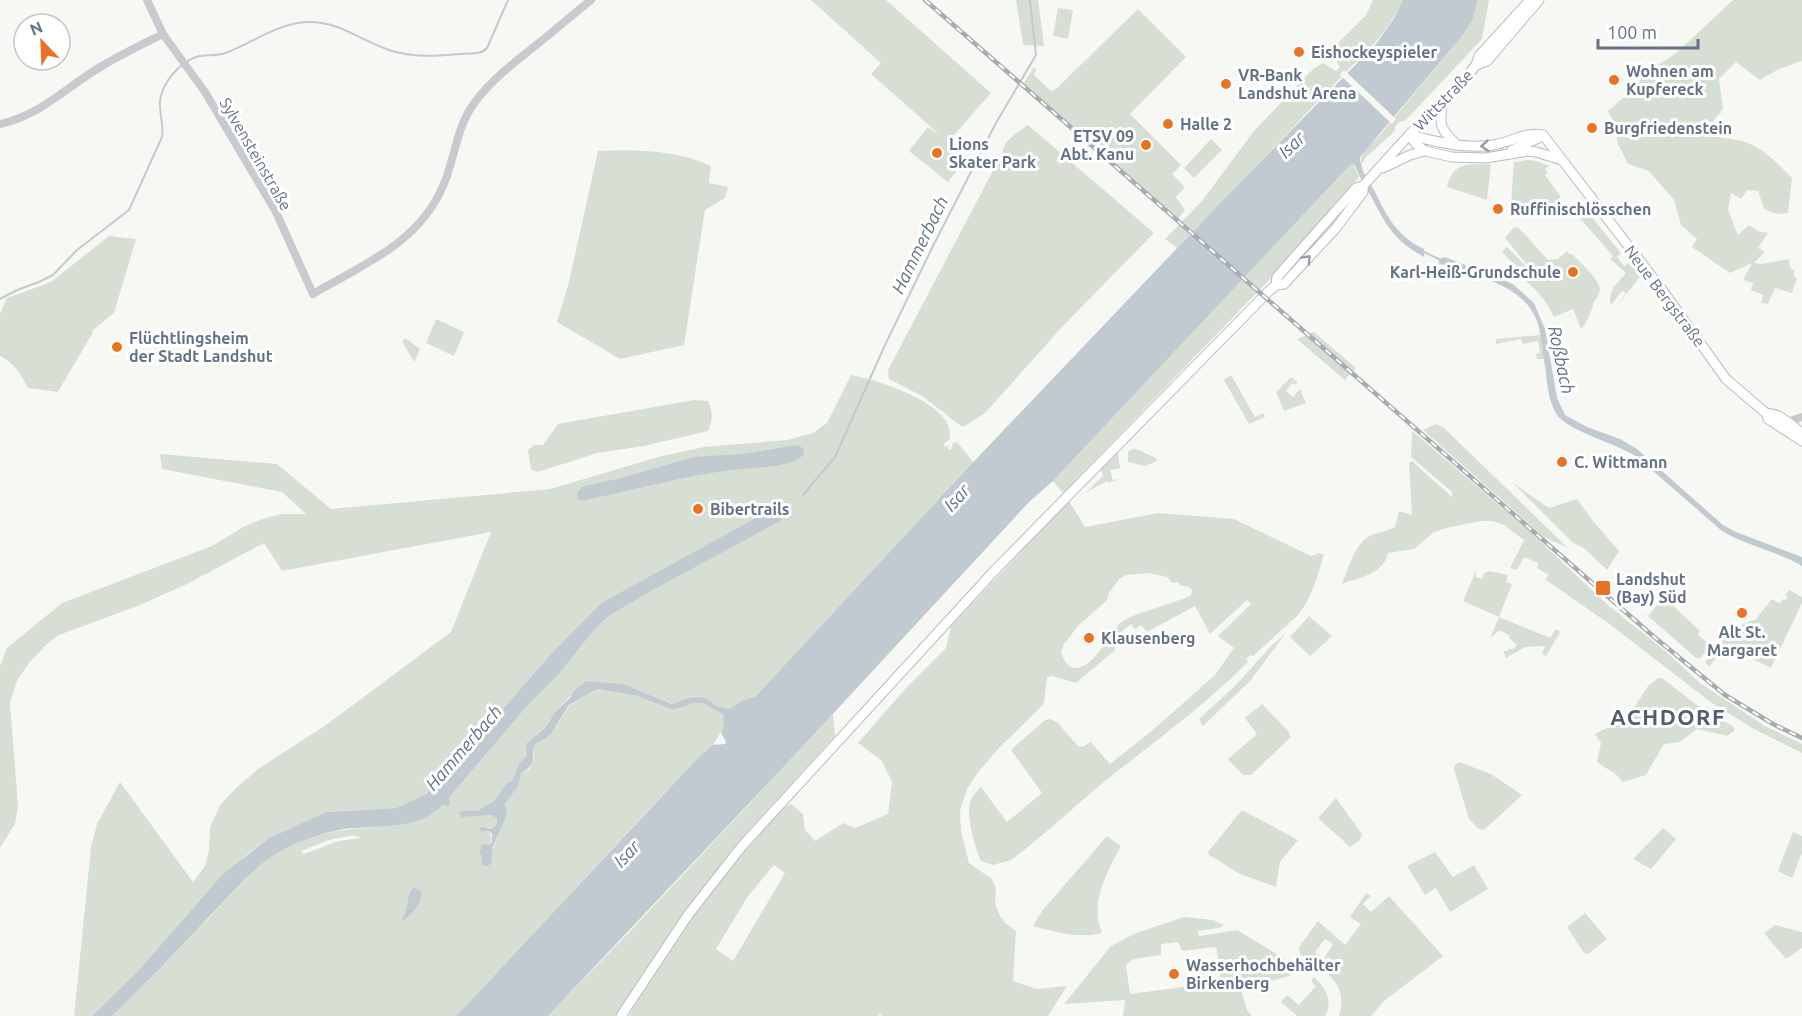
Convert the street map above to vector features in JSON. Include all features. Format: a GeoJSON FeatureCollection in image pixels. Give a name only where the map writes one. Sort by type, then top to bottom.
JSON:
{"type":"FeatureCollection","features":[{"type":"Feature","properties":{"kind":"main road","name":"Wittstraße"},"geometry":{"type":"LineString","coordinates":[[621,1016],[688,915],[750,838],[995,570],[1276,285],[1277,277],[1356,188],[1363,186],[1443,101],[1476,65],[1479,56],[1530,0]]}},
{"type":"Feature","properties":{"kind":"main road","name":"Wittstraße"},"geometry":{"type":"LineString","coordinates":[[1476,65],[1487,61],[1539,0]]}},
{"type":"Feature","properties":{"kind":"main road"},"geometry":{"type":"LineString","coordinates":[[1443,101],[1440,124],[1444,133],[1456,145]]}},
{"type":"Feature","properties":{"kind":"main road"},"geometry":{"type":"LineString","coordinates":[[1409,135],[1456,145],[1494,145],[1533,135],[1543,135]]}},
{"type":"Feature","properties":{"kind":"main road"},"geometry":{"type":"LineString","coordinates":[[1409,135],[1425,151]]}},
{"type":"Feature","properties":{"kind":"main road"},"geometry":{"type":"LineString","coordinates":[[1505,155],[1543,135]]}},
{"type":"Feature","properties":{"kind":"main road","name":"Neue Bergstraße"},"geometry":{"type":"LineString","coordinates":[[1543,135],[1663,291],[1726,379],[1740,393],[1767,414],[1773,413],[1786,426]]}},
{"type":"Feature","properties":{"kind":"main road"},"geometry":{"type":"LineString","coordinates":[[1377,171],[1410,155],[1425,151],[1473,159],[1528,151],[1562,160]]}},
{"type":"Feature","properties":{"kind":"main road"},"geometry":{"type":"LineString","coordinates":[[1786,426],[1802,433]]}},
{"type":"Feature","properties":{"kind":"main road"},"geometry":{"type":"LineString","coordinates":[[1786,426],[1802,441]]}},
{"type":"Feature","properties":{"kind":"street","name":"Sylvensteinstraße"},"geometry":{"type":"LineString","coordinates":[[147,0],[163,34],[211,101],[276,212],[313,294],[380,257],[397,245],[420,223],[443,187],[460,131],[474,103],[494,81],[591,0]]}},
{"type":"Feature","properties":{"kind":"street"},"geometry":{"type":"LineString","coordinates":[[0,124],[26,117],[97,69],[163,34]]}},
{"type":"Feature","properties":{"kind":"street"},"geometry":{"type":"LineString","coordinates":[[1786,426],[1802,417]]}},
{"type":"Feature","properties":{"kind":"shaded area"},"geometry":{"type":"Polygon","coordinates":[[[811,0],[886,0],[991,93],[948,142],[967,158],[948,182],[909,151],[928,127],[940,135],[871,74],[881,63],[811,0]]]}},
{"type":"Feature","properties":{"kind":"shaded area"},"geometry":{"type":"Polygon","coordinates":[[[1016,0],[1038,0],[1044,46],[1023,45],[1016,0]]]}},
{"type":"Feature","properties":{"kind":"shaded area"},"geometry":{"type":"Polygon","coordinates":[[[1373,0],[1403,0],[1374,44],[1177,248],[1165,239],[1202,201],[1254,131],[1313,69],[1323,63],[1336,71],[1340,67],[1332,55],[1333,48],[1366,15],[1373,0]]]}},
{"type":"Feature","properties":{"kind":"shaded area"},"geometry":{"type":"Polygon","coordinates":[[[1478,0],[1489,0],[1482,39],[1405,121],[1399,122],[1395,131],[1366,157],[1361,165],[1361,154],[1380,135],[1463,35],[1473,19],[1478,0]]]}},
{"type":"Feature","properties":{"kind":"shaded area"},"geometry":{"type":"Polygon","coordinates":[[[1733,0],[1802,0],[1802,61],[1779,69],[1760,80],[1736,62],[1719,79],[1723,109],[1706,130],[1713,135],[1742,141],[1757,147],[1792,178],[1788,213],[1776,214],[1764,209],[1758,191],[1747,190],[1741,199],[1731,193],[1728,210],[1738,235],[1749,225],[1758,231],[1768,233],[1758,248],[1765,252],[1754,263],[1762,264],[1789,259],[1790,268],[1794,270],[1794,277],[1797,278],[1792,293],[1775,288],[1768,304],[1761,303],[1763,295],[1751,290],[1753,283],[1743,280],[1752,263],[1730,273],[1692,247],[1697,239],[1681,225],[1674,200],[1649,171],[1628,164],[1618,144],[1614,123],[1608,111],[1630,92],[1648,71],[1675,54],[1733,0]]]}},
{"type":"Feature","properties":{"kind":"shaded area"},"geometry":{"type":"Polygon","coordinates":[[[1058,8],[1073,10],[1068,39],[1053,36],[1058,8]]]}},
{"type":"Feature","properties":{"kind":"shaded area"},"geometry":{"type":"Polygon","coordinates":[[[1138,9],[1186,57],[1130,114],[1181,165],[1172,174],[1185,187],[1176,197],[1185,210],[1178,219],[1023,84],[1034,67],[1036,70],[1034,75],[1051,91],[1056,89],[1138,9]]]}},
{"type":"Feature","properties":{"kind":"shaded area"},"geometry":{"type":"Polygon","coordinates":[[[1028,125],[1154,233],[1062,327],[985,413],[965,426],[961,426],[922,396],[889,379],[888,370],[997,163],[1003,158],[1002,153],[1006,143],[1028,125]]]}},
{"type":"Feature","properties":{"kind":"shaded area"},"geometry":{"type":"Polygon","coordinates":[[[1211,139],[1222,150],[1194,178],[1184,168],[1211,139]]]}},
{"type":"Feature","properties":{"kind":"shaded area"},"geometry":{"type":"Polygon","coordinates":[[[598,151],[641,151],[684,157],[711,166],[709,183],[728,187],[725,198],[705,210],[684,345],[620,359],[557,322],[569,282],[598,151]]]}},
{"type":"Feature","properties":{"kind":"shaded area"},"geometry":{"type":"Polygon","coordinates":[[[1528,160],[1549,166],[1545,169],[1548,173],[1545,175],[1561,197],[1545,210],[1519,210],[1511,203],[1514,162],[1528,160]]]}},
{"type":"Feature","properties":{"kind":"shaded area"},"geometry":{"type":"Polygon","coordinates":[[[1353,163],[1359,177],[1329,211],[1326,219],[1063,493],[1053,481],[1353,163]]]}},
{"type":"Feature","properties":{"kind":"shaded area"},"geometry":{"type":"Polygon","coordinates":[[[1491,164],[1487,200],[1447,187],[1457,169],[1469,165],[1491,164]]]}},
{"type":"Feature","properties":{"kind":"shaded area"},"geometry":{"type":"Polygon","coordinates":[[[1578,200],[1621,253],[1617,257],[1624,266],[1629,263],[1640,277],[1612,312],[1626,293],[1622,291],[1611,305],[1610,295],[1626,273],[1610,259],[1613,256],[1578,216],[1580,213],[1575,208],[1572,211],[1569,208],[1578,200]]]}},
{"type":"Feature","properties":{"kind":"shaded area"},"geometry":{"type":"Polygon","coordinates":[[[1518,227],[1548,260],[1558,259],[1567,251],[1596,280],[1600,289],[1599,293],[1581,329],[1573,309],[1554,317],[1540,294],[1520,277],[1522,272],[1502,252],[1507,247],[1528,266],[1505,238],[1513,228],[1518,227]]]}},
{"type":"Feature","properties":{"kind":"shaded area"},"geometry":{"type":"Polygon","coordinates":[[[109,236],[136,239],[114,313],[92,331],[58,392],[28,388],[17,369],[0,356],[0,314],[7,298],[51,282],[109,236]]]}},
{"type":"Feature","properties":{"kind":"shaded area"},"geometry":{"type":"Polygon","coordinates":[[[436,319],[464,332],[454,356],[426,343],[436,319]]]}},
{"type":"Feature","properties":{"kind":"shaded area"},"geometry":{"type":"Polygon","coordinates":[[[1314,332],[1356,368],[1345,379],[1347,382],[1297,339],[1314,332]]]}},
{"type":"Feature","properties":{"kind":"shaded area"},"geometry":{"type":"Polygon","coordinates":[[[1541,335],[1544,359],[1537,359],[1536,354],[1540,353],[1538,341],[1523,344],[1521,339],[1496,344],[1496,339],[1541,335]]]}},
{"type":"Feature","properties":{"kind":"shaded area"},"geometry":{"type":"Polygon","coordinates":[[[405,338],[420,349],[414,362],[402,341],[405,338]]]}},
{"type":"Feature","properties":{"kind":"shaded area"},"geometry":{"type":"Polygon","coordinates":[[[851,375],[890,386],[932,407],[949,427],[950,439],[944,444],[945,447],[949,445],[948,449],[951,450],[953,443],[957,442],[974,463],[755,697],[743,700],[729,709],[716,706],[708,699],[680,701],[673,704],[624,684],[582,684],[555,712],[545,728],[530,742],[527,756],[520,763],[512,781],[494,801],[477,811],[462,812],[465,816],[492,815],[497,819],[493,828],[488,829],[483,826],[479,829],[489,831],[492,839],[489,845],[480,849],[479,853],[492,853],[506,811],[505,804],[521,774],[529,769],[534,760],[534,745],[551,734],[570,705],[597,689],[637,696],[673,710],[702,703],[723,714],[725,725],[713,745],[658,800],[456,1016],[112,1016],[242,882],[269,858],[319,835],[409,823],[433,813],[443,805],[449,806],[449,798],[453,793],[529,704],[559,674],[594,630],[609,616],[653,590],[774,509],[601,603],[551,654],[426,794],[396,808],[326,812],[269,838],[246,855],[140,969],[92,1016],[74,1016],[91,847],[97,824],[120,782],[193,882],[205,866],[209,850],[210,827],[220,805],[236,788],[258,769],[326,725],[451,632],[491,532],[282,571],[264,543],[187,584],[140,605],[59,635],[29,663],[17,681],[10,703],[18,807],[15,824],[0,848],[0,666],[7,648],[62,603],[212,546],[245,526],[262,519],[282,514],[306,514],[282,492],[162,469],[160,454],[277,464],[331,509],[550,489],[662,456],[704,447],[787,440],[813,433],[827,423],[851,375]],[[354,835],[329,840],[301,851],[304,854],[338,841],[361,838],[354,835]]]}},
{"type":"Feature","properties":{"kind":"shaded area"},"geometry":{"type":"Polygon","coordinates":[[[1231,375],[1255,417],[1264,413],[1265,417],[1249,424],[1224,380],[1231,375]]]}},
{"type":"Feature","properties":{"kind":"shaded area"},"geometry":{"type":"Polygon","coordinates":[[[1291,377],[1298,382],[1295,385],[1292,383],[1286,391],[1293,397],[1300,389],[1306,403],[1284,411],[1276,392],[1291,377]]]}},
{"type":"Feature","properties":{"kind":"shaded area"},"geometry":{"type":"Polygon","coordinates":[[[694,400],[708,401],[712,416],[708,431],[644,446],[597,453],[538,472],[531,470],[528,450],[534,445],[543,445],[558,424],[694,400]]]}},
{"type":"Feature","properties":{"kind":"shaded area"},"geometry":{"type":"Polygon","coordinates":[[[1436,424],[1443,427],[1568,548],[1544,537],[1423,430],[1436,424]]]}},
{"type":"Feature","properties":{"kind":"shaded area"},"geometry":{"type":"Polygon","coordinates":[[[1412,431],[1526,528],[1609,606],[1663,649],[1700,683],[1765,726],[1802,744],[1802,753],[1754,729],[1712,703],[1608,623],[1546,580],[1549,572],[1547,574],[1537,568],[1538,563],[1524,557],[1517,570],[1510,568],[1524,540],[1504,525],[1493,521],[1482,521],[1434,532],[1414,549],[1388,553],[1382,566],[1370,574],[1342,584],[1353,556],[1366,538],[1395,527],[1399,511],[1412,515],[1409,463],[1412,461],[1452,497],[1452,492],[1411,457],[1412,431]]]}},
{"type":"Feature","properties":{"kind":"shaded area"},"geometry":{"type":"Polygon","coordinates":[[[1134,448],[1156,458],[1157,461],[1145,466],[1128,462],[1128,452],[1134,448]]]}},
{"type":"Feature","properties":{"kind":"shaded area"},"geometry":{"type":"Polygon","coordinates":[[[1116,452],[1120,468],[1110,470],[1113,480],[1120,479],[1108,483],[1107,481],[1085,493],[1103,476],[1101,470],[1098,470],[1116,452]]]}},
{"type":"Feature","properties":{"kind":"shaded area"},"geometry":{"type":"Polygon","coordinates":[[[1513,483],[1549,508],[1577,499],[1619,551],[1607,570],[1585,549],[1573,543],[1513,483]]]}},
{"type":"Feature","properties":{"kind":"shaded area"},"geometry":{"type":"Polygon","coordinates":[[[1069,501],[1085,527],[1158,513],[1234,519],[1311,556],[1320,553],[1324,555],[1310,595],[1297,616],[1253,656],[1246,659],[1248,662],[1232,678],[1011,860],[993,865],[981,861],[972,832],[969,809],[972,798],[981,787],[1007,822],[1042,793],[1011,750],[1045,720],[1050,719],[1057,722],[1078,746],[1082,747],[1091,742],[1110,764],[1215,675],[1234,648],[1218,636],[1251,604],[1247,600],[1210,634],[1195,606],[1147,632],[1141,625],[1135,629],[1131,624],[1116,639],[1115,650],[1076,683],[1052,676],[1047,677],[1044,704],[1000,747],[967,789],[960,810],[961,831],[969,863],[992,879],[996,888],[995,904],[1000,916],[1016,931],[1013,981],[1037,989],[1067,986],[1048,1016],[882,1016],[880,1014],[878,1016],[629,1016],[680,934],[782,809],[791,804],[803,814],[805,830],[815,841],[843,823],[855,828],[888,814],[892,782],[882,761],[858,743],[906,688],[946,648],[951,626],[1069,501]],[[1149,573],[1126,575],[1119,579],[1107,600],[1078,626],[1064,644],[1061,653],[1068,665],[1077,668],[1089,663],[1124,620],[1191,595],[1192,590],[1189,587],[1179,585],[1179,582],[1172,583],[1167,577],[1149,573]],[[774,865],[748,896],[716,949],[733,961],[785,873],[774,865]]]}},
{"type":"Feature","properties":{"kind":"shaded area"},"geometry":{"type":"Polygon","coordinates":[[[1476,571],[1476,577],[1482,579],[1484,573],[1489,571],[1508,575],[1506,582],[1512,584],[1499,617],[1463,601],[1476,571]]]}},
{"type":"Feature","properties":{"kind":"shaded area"},"geometry":{"type":"Polygon","coordinates":[[[1789,590],[1802,597],[1802,603],[1771,668],[1741,653],[1729,643],[1709,667],[1705,662],[1721,649],[1717,645],[1739,626],[1756,619],[1772,599],[1780,604],[1783,599],[1786,600],[1785,596],[1789,590]]]}},
{"type":"Feature","properties":{"kind":"shaded area"},"geometry":{"type":"Polygon","coordinates":[[[1664,597],[1700,631],[1698,635],[1709,644],[1700,658],[1696,658],[1648,616],[1664,597]]]}},
{"type":"Feature","properties":{"kind":"shaded area"},"geometry":{"type":"Polygon","coordinates":[[[1309,616],[1332,636],[1310,656],[1290,637],[1309,616]]]}},
{"type":"Feature","properties":{"kind":"shaded area"},"geometry":{"type":"Polygon","coordinates":[[[1499,617],[1550,638],[1556,629],[1560,632],[1546,656],[1542,654],[1545,646],[1525,647],[1506,658],[1503,651],[1510,648],[1512,650],[1517,645],[1509,638],[1510,636],[1500,630],[1490,638],[1499,617]]]}},
{"type":"Feature","properties":{"kind":"shaded area"},"geometry":{"type":"Polygon","coordinates":[[[1285,634],[1251,680],[1203,726],[1199,719],[1237,684],[1285,634]]]}},
{"type":"Feature","properties":{"kind":"shaded area"},"geometry":{"type":"Polygon","coordinates":[[[1658,678],[1662,678],[1694,703],[1734,727],[1735,730],[1727,736],[1697,729],[1680,742],[1664,744],[1646,775],[1623,782],[1613,772],[1597,762],[1601,743],[1595,734],[1628,717],[1648,686],[1658,678]]]}},
{"type":"Feature","properties":{"kind":"shaded area"},"geometry":{"type":"Polygon","coordinates":[[[1262,704],[1290,733],[1291,737],[1251,775],[1243,775],[1228,759],[1257,734],[1245,718],[1262,704]]]}},
{"type":"Feature","properties":{"kind":"shaded area"},"geometry":{"type":"Polygon","coordinates":[[[833,714],[835,736],[738,842],[684,912],[615,1016],[548,1016],[635,926],[833,714]]]}},
{"type":"Feature","properties":{"kind":"shaded area"},"geometry":{"type":"Polygon","coordinates":[[[1459,762],[1491,774],[1522,795],[1484,830],[1479,829],[1469,819],[1454,769],[1459,762]]]}},
{"type":"Feature","properties":{"kind":"shaded area"},"geometry":{"type":"Polygon","coordinates":[[[1336,798],[1362,834],[1359,841],[1350,847],[1318,818],[1336,798]]]}},
{"type":"Feature","properties":{"kind":"shaded area"},"geometry":{"type":"Polygon","coordinates":[[[1242,810],[1298,840],[1280,862],[1276,887],[1240,874],[1209,855],[1208,852],[1242,810]]]}},
{"type":"Feature","properties":{"kind":"shaded area"},"geometry":{"type":"Polygon","coordinates":[[[1663,828],[1676,839],[1651,869],[1633,859],[1663,828]]]}},
{"type":"Feature","properties":{"kind":"shaded area"},"geometry":{"type":"Polygon","coordinates":[[[1793,832],[1802,836],[1802,853],[1792,878],[1778,871],[1793,832]]]}},
{"type":"Feature","properties":{"kind":"shaded area"},"geometry":{"type":"Polygon","coordinates":[[[1107,836],[1121,846],[1101,888],[1098,910],[1102,933],[1076,935],[1033,926],[1042,911],[1107,836]]]}},
{"type":"Feature","properties":{"kind":"shaded area"},"geometry":{"type":"Polygon","coordinates":[[[1435,852],[1453,877],[1474,865],[1488,889],[1450,912],[1436,888],[1425,895],[1407,866],[1435,852]]]}},
{"type":"Feature","properties":{"kind":"shaded area"},"geometry":{"type":"Polygon","coordinates":[[[1366,893],[1371,896],[1363,904],[1371,912],[1389,896],[1443,956],[1384,1001],[1371,1016],[1339,1016],[1340,991],[1324,971],[1333,960],[1328,957],[1323,963],[1333,944],[1325,939],[1315,952],[1323,958],[1319,967],[1300,954],[1299,947],[1318,921],[1345,945],[1361,924],[1350,917],[1366,893]]]}},
{"type":"Feature","properties":{"kind":"shaded area"},"geometry":{"type":"Polygon","coordinates":[[[1585,913],[1607,939],[1588,954],[1584,953],[1567,927],[1585,913]]]}},
{"type":"Feature","properties":{"kind":"shaded area"},"geometry":{"type":"Polygon","coordinates":[[[1184,917],[1213,920],[1224,925],[1198,931],[1199,936],[1237,930],[1295,965],[1289,976],[1241,989],[1247,1010],[1252,1016],[1123,1016],[1125,1000],[1064,1004],[1111,946],[1136,933],[1184,917]],[[1178,942],[1161,944],[1161,955],[1133,959],[1126,965],[1130,994],[1221,982],[1217,949],[1214,947],[1182,951],[1178,942]]]}},
{"type":"Feature","properties":{"kind":"shaded area"},"geometry":{"type":"Polygon","coordinates":[[[1775,925],[1802,932],[1802,948],[1786,959],[1764,933],[1775,925]]]}},
{"type":"Feature","properties":{"kind":"shaded area"},"geometry":{"type":"Polygon","coordinates":[[[1314,977],[1322,985],[1327,995],[1328,1010],[1325,1016],[1297,1016],[1281,1002],[1287,995],[1299,1005],[1316,986],[1311,981],[1314,977]]]}},
{"type":"Feature","properties":{"kind":"water","name":"Isar"},"geometry":{"type":"Polygon","coordinates":[[[1403,0],[1478,0],[1473,19],[1463,35],[1360,157],[1363,171],[1389,218],[1407,239],[1424,249],[1424,257],[1405,245],[1392,232],[1355,165],[1351,164],[1053,481],[1029,502],[792,758],[548,1016],[456,1016],[698,758],[713,745],[725,744],[726,741],[721,733],[724,725],[723,714],[702,703],[673,710],[637,696],[597,689],[569,705],[551,734],[534,745],[532,764],[521,774],[518,786],[505,804],[507,814],[493,847],[491,863],[488,866],[481,865],[482,856],[479,853],[482,844],[489,845],[492,842],[492,834],[479,829],[483,826],[488,829],[493,828],[497,819],[492,815],[461,817],[459,812],[477,811],[494,801],[507,783],[512,781],[520,762],[527,756],[526,744],[545,728],[555,712],[586,681],[624,684],[672,704],[688,698],[702,697],[716,706],[729,709],[743,700],[755,697],[980,455],[1222,201],[1376,44],[1403,0]]]}},
{"type":"Feature","properties":{"kind":"water"},"geometry":{"type":"Polygon","coordinates":[[[1445,257],[1513,284],[1534,303],[1545,329],[1557,398],[1565,415],[1637,449],[1723,525],[1802,557],[1802,566],[1722,531],[1637,457],[1563,421],[1557,415],[1550,397],[1540,332],[1530,308],[1508,289],[1495,282],[1438,263],[1441,258],[1445,257]]]}},
{"type":"Feature","properties":{"kind":"water"},"geometry":{"type":"Polygon","coordinates":[[[798,445],[804,449],[804,454],[787,463],[710,473],[578,500],[577,492],[584,486],[693,457],[742,454],[798,445]]]}},
{"type":"Feature","properties":{"kind":"water"},"geometry":{"type":"Polygon","coordinates":[[[774,508],[782,511],[780,521],[609,616],[594,630],[559,674],[529,704],[453,793],[449,798],[448,806],[443,805],[433,813],[409,823],[336,830],[279,852],[242,882],[112,1016],[92,1016],[140,969],[223,874],[269,838],[326,812],[396,808],[426,794],[551,654],[601,603],[774,508]]]}},
{"type":"Feature","properties":{"kind":"water"},"geometry":{"type":"Polygon","coordinates":[[[414,887],[422,892],[420,900],[413,912],[403,921],[409,894],[414,887]]]}},
{"type":"Feature","properties":{"kind":"pier"},"geometry":{"type":"Polygon","coordinates":[[[1344,70],[1396,119],[1392,124],[1340,75],[1344,70]]]}},
{"type":"Feature","properties":{"kind":"waterway"},"geometry":{"type":"LineString","coordinates":[[0,299],[53,275],[77,250],[129,210],[162,137],[161,94],[172,74],[183,64],[200,56],[224,54],[276,29],[308,22],[340,28],[389,50],[407,54],[434,56],[479,53],[487,48],[508,0]]}},
{"type":"Feature","properties":{"kind":"waterway","name":"Hammerbach"},"geometry":{"type":"LineString","coordinates":[[803,495],[835,457],[885,345],[933,246],[996,123],[1036,55],[1030,0]]}},
{"type":"Feature","properties":{"kind":"waterway","name":"Roßbach"},"geometry":{"type":"LineString","coordinates":[[1422,251],[1441,260]]}},
{"type":"Feature","properties":{"kind":"railway"},"geometry":{"type":"LineString","coordinates":[[925,0],[1653,636],[1725,695],[1773,724],[1802,738]]}},
{"type":"Feature","properties":{"kind":"place","name":"Eishockeyspieler"},"geometry":{"type":"Point","coordinates":[1299,52]}},
{"type":"Feature","properties":{"kind":"place","name":"Wohnen am Kupfereck"},"geometry":{"type":"Point","coordinates":[1614,80]}},
{"type":"Feature","properties":{"kind":"place","name":"VR-Bank Landshut Arena"},"geometry":{"type":"Point","coordinates":[1226,84]}},
{"type":"Feature","properties":{"kind":"place","name":"Halle 2"},"geometry":{"type":"Point","coordinates":[1168,124]}},
{"type":"Feature","properties":{"kind":"place","name":"Burgfriedenstein"},"geometry":{"type":"Point","coordinates":[1592,128]}},
{"type":"Feature","properties":{"kind":"place","name":"ETSV 09 Abt. Kanu"},"geometry":{"type":"Point","coordinates":[1146,145]}},
{"type":"Feature","properties":{"kind":"place","name":"Lions Skater Park"},"geometry":{"type":"Point","coordinates":[937,153]}},
{"type":"Feature","properties":{"kind":"place","name":"Ruffinischlösschen"},"geometry":{"type":"Point","coordinates":[1498,209]}},
{"type":"Feature","properties":{"kind":"place","name":"Karl-Heiß-Grundschule"},"geometry":{"type":"Point","coordinates":[1573,272]}},
{"type":"Feature","properties":{"kind":"place","name":"Flüchtlingsheim der Stadt Landshut"},"geometry":{"type":"Point","coordinates":[117,347]}},
{"type":"Feature","properties":{"kind":"place","name":"C. Wittmann"},"geometry":{"type":"Point","coordinates":[1562,462]}},
{"type":"Feature","properties":{"kind":"place","name":"Bibertrails"},"geometry":{"type":"Point","coordinates":[698,509]}},
{"type":"Feature","properties":{"kind":"place","name":"Landshut (Bay) Süd"},"geometry":{"type":"Point","coordinates":[1603,588]}},
{"type":"Feature","properties":{"kind":"place","name":"Alt St. Margaret"},"geometry":{"type":"Point","coordinates":[1742,613]}},
{"type":"Feature","properties":{"kind":"place","name":"Klausenberg"},"geometry":{"type":"Point","coordinates":[1089,638]}},
{"type":"Feature","properties":{"kind":"place","name":"Wasserhochbehälter Birkenberg"},"geometry":{"type":"Point","coordinates":[1174,974]}},
{"type":"Feature","properties":{"kind":"district","name":"ACHDORF"},"geometry":{"type":"Point","coordinates":[1668,717]}}]}
